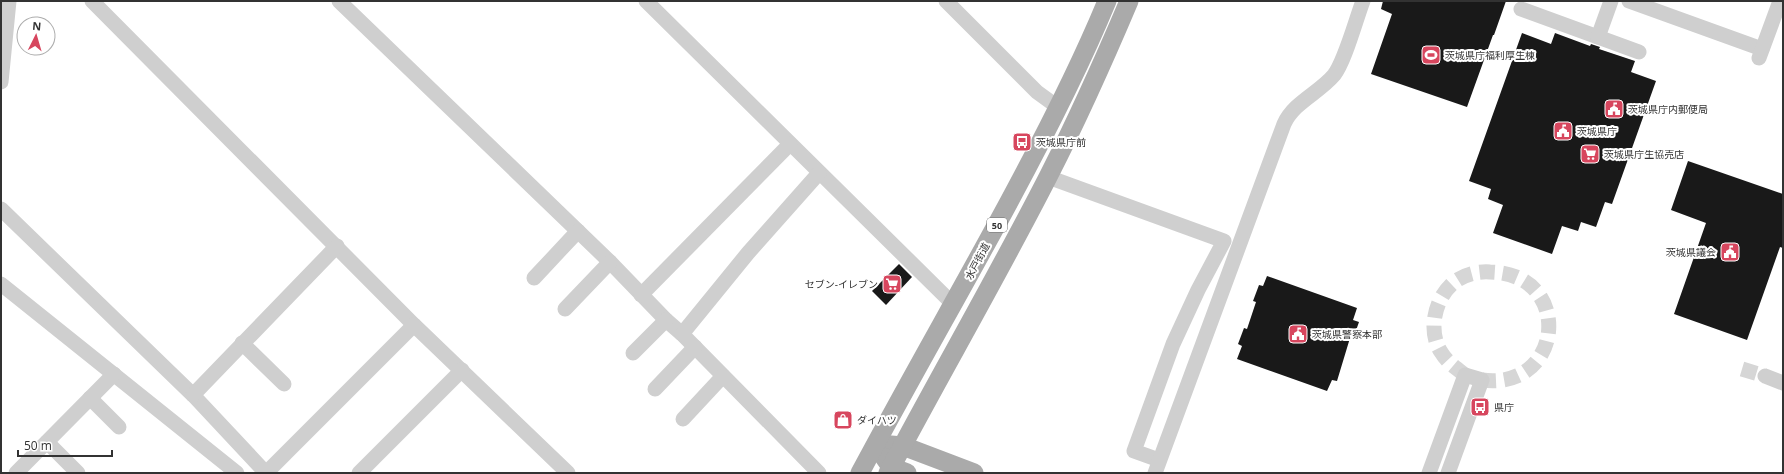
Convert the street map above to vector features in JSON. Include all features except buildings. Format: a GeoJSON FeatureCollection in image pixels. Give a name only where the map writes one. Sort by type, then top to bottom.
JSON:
{"type":"FeatureCollection","features":[{"type":"Feature","properties":{"kind":"main road","name":"水戸街道"},"geometry":{"type":"LineString","coordinates":[[860,473],[954,305],[1059,108],[1107,1]]}},
{"type":"Feature","properties":{"kind":"main road","name":"50"},"geometry":{"type":"LineString","coordinates":[[895,471],[902,446],[1066,140],[1129,1]]}},
{"type":"Feature","properties":{"kind":"main road"},"geometry":{"type":"LineString","coordinates":[[1047,130],[1066,140]]}},
{"type":"Feature","properties":{"kind":"main road","name":"50"},"geometry":{"type":"LineString","coordinates":[[876,444],[895,471]]}},
{"type":"Feature","properties":{"kind":"main road"},"geometry":{"type":"LineString","coordinates":[[876,444],[902,446],[974,473]]}},
{"type":"Feature","properties":{"kind":"street"},"geometry":{"type":"LineString","coordinates":[[1,82],[9,1]]}},
{"type":"Feature","properties":{"kind":"street"},"geometry":{"type":"LineString","coordinates":[[92,1],[414,325],[568,473]]}},
{"type":"Feature","properties":{"kind":"street"},"geometry":{"type":"LineString","coordinates":[[339,1],[610,262],[819,473]]}},
{"type":"Feature","properties":{"kind":"street"},"geometry":{"type":"LineString","coordinates":[[646,1],[954,305]]}},
{"type":"Feature","properties":{"kind":"street"},"geometry":{"type":"LineString","coordinates":[[946,1],[1037,92],[1059,108]]}},
{"type":"Feature","properties":{"kind":"street"},"geometry":{"type":"LineString","coordinates":[[1048,176],[1224,241],[1198,290],[1173,344],[1134,451],[1157,467],[1287,115],[1333,75],[1346,48],[1363,1]]}},
{"type":"Feature","properties":{"kind":"street"},"geometry":{"type":"LineString","coordinates":[[1598,37],[1611,1]]}},
{"type":"Feature","properties":{"kind":"street"},"geometry":{"type":"LineString","coordinates":[[1629,1],[1760,54],[1780,1]]}},
{"type":"Feature","properties":{"kind":"street"},"geometry":{"type":"LineString","coordinates":[[1521,9],[1639,52]]}},
{"type":"Feature","properties":{"kind":"street"},"geometry":{"type":"LineString","coordinates":[[641,295],[790,144]]}},
{"type":"Feature","properties":{"kind":"street"},"geometry":{"type":"LineString","coordinates":[[682,334],[748,253],[819,173]]}},
{"type":"Feature","properties":{"kind":"street"},"geometry":{"type":"LineString","coordinates":[[1,209],[193,395],[266,473],[414,325]]}},
{"type":"Feature","properties":{"kind":"street"},"geometry":{"type":"LineString","coordinates":[[534,278],[578,231]]}},
{"type":"Feature","properties":{"kind":"street"},"geometry":{"type":"LineString","coordinates":[[193,395],[337,246]]}},
{"type":"Feature","properties":{"kind":"street"},"geometry":{"type":"LineString","coordinates":[[565,309],[610,262]]}},
{"type":"Feature","properties":{"kind":"street"},"geometry":{"type":"LineString","coordinates":[[1,284],[114,374],[227,470]]}},
{"type":"Feature","properties":{"kind":"street"},"geometry":{"type":"LineString","coordinates":[[633,353],[666,320]]}},
{"type":"Feature","properties":{"kind":"street"},"geometry":{"type":"LineString","coordinates":[[242,343],[284,384]]}},
{"type":"Feature","properties":{"kind":"street"},"geometry":{"type":"LineString","coordinates":[[655,389],[695,347]]}},
{"type":"Feature","properties":{"kind":"street"},"geometry":{"type":"LineString","coordinates":[[359,473],[462,370]]}},
{"type":"Feature","properties":{"kind":"street"},"geometry":{"type":"LineString","coordinates":[[16,473],[114,374]]}},
{"type":"Feature","properties":{"kind":"street"},"geometry":{"type":"LineString","coordinates":[[1429,473],[1465,375],[1482,380],[1448,473]]}},
{"type":"Feature","properties":{"kind":"street"},"geometry":{"type":"LineString","coordinates":[[683,419],[723,376]]}},
{"type":"Feature","properties":{"kind":"street"},"geometry":{"type":"LineString","coordinates":[[1765,376],[1783,383]]}},
{"type":"Feature","properties":{"kind":"street"},"geometry":{"type":"LineString","coordinates":[[90,398],[119,427]]}},
{"type":"Feature","properties":{"kind":"street"},"geometry":{"type":"LineString","coordinates":[[47,442],[78,473]]}},
{"type":"Feature","properties":{"kind":"tunnel"},"geometry":{"type":"LineString","coordinates":[[1465,375],[1446,359],[1437,344],[1434,326],[1440,299],[1451,285],[1469,274],[1490,272],[1517,277],[1536,291],[1546,310],[1549,330],[1543,351],[1530,368],[1510,379],[1482,380]]}},
{"type":"Feature","properties":{"kind":"tunnel"},"geometry":{"type":"LineString","coordinates":[[1742,369],[1765,376]]}},
{"type":"Feature","properties":{"kind":"place","name":"茨城県庁福利厚生棟"},"geometry":{"type":"Point","coordinates":[1431,55]}},
{"type":"Feature","properties":{"kind":"place","name":"茨城県庁内郵便局"},"geometry":{"type":"Point","coordinates":[1614,109]}},
{"type":"Feature","properties":{"kind":"place","name":"茨城県庁"},"geometry":{"type":"Point","coordinates":[1563,131]}},
{"type":"Feature","properties":{"kind":"place","name":"茨城県庁前"},"geometry":{"type":"Point","coordinates":[1022,142]}},
{"type":"Feature","properties":{"kind":"place","name":"茨城県庁生協売店"},"geometry":{"type":"Point","coordinates":[1590,154]}},
{"type":"Feature","properties":{"kind":"place","name":"茨城県議会"},"geometry":{"type":"Point","coordinates":[1730,252]}},
{"type":"Feature","properties":{"kind":"place","name":"セブン-イレブン"},"geometry":{"type":"Point","coordinates":[892,284]}},
{"type":"Feature","properties":{"kind":"place","name":"茨城県警察本部"},"geometry":{"type":"Point","coordinates":[1298,334]}},
{"type":"Feature","properties":{"kind":"place","name":"県庁"},"geometry":{"type":"Point","coordinates":[1480,407]}},
{"type":"Feature","properties":{"kind":"place","name":"ダイハツ"},"geometry":{"type":"Point","coordinates":[843,420]}}]}
